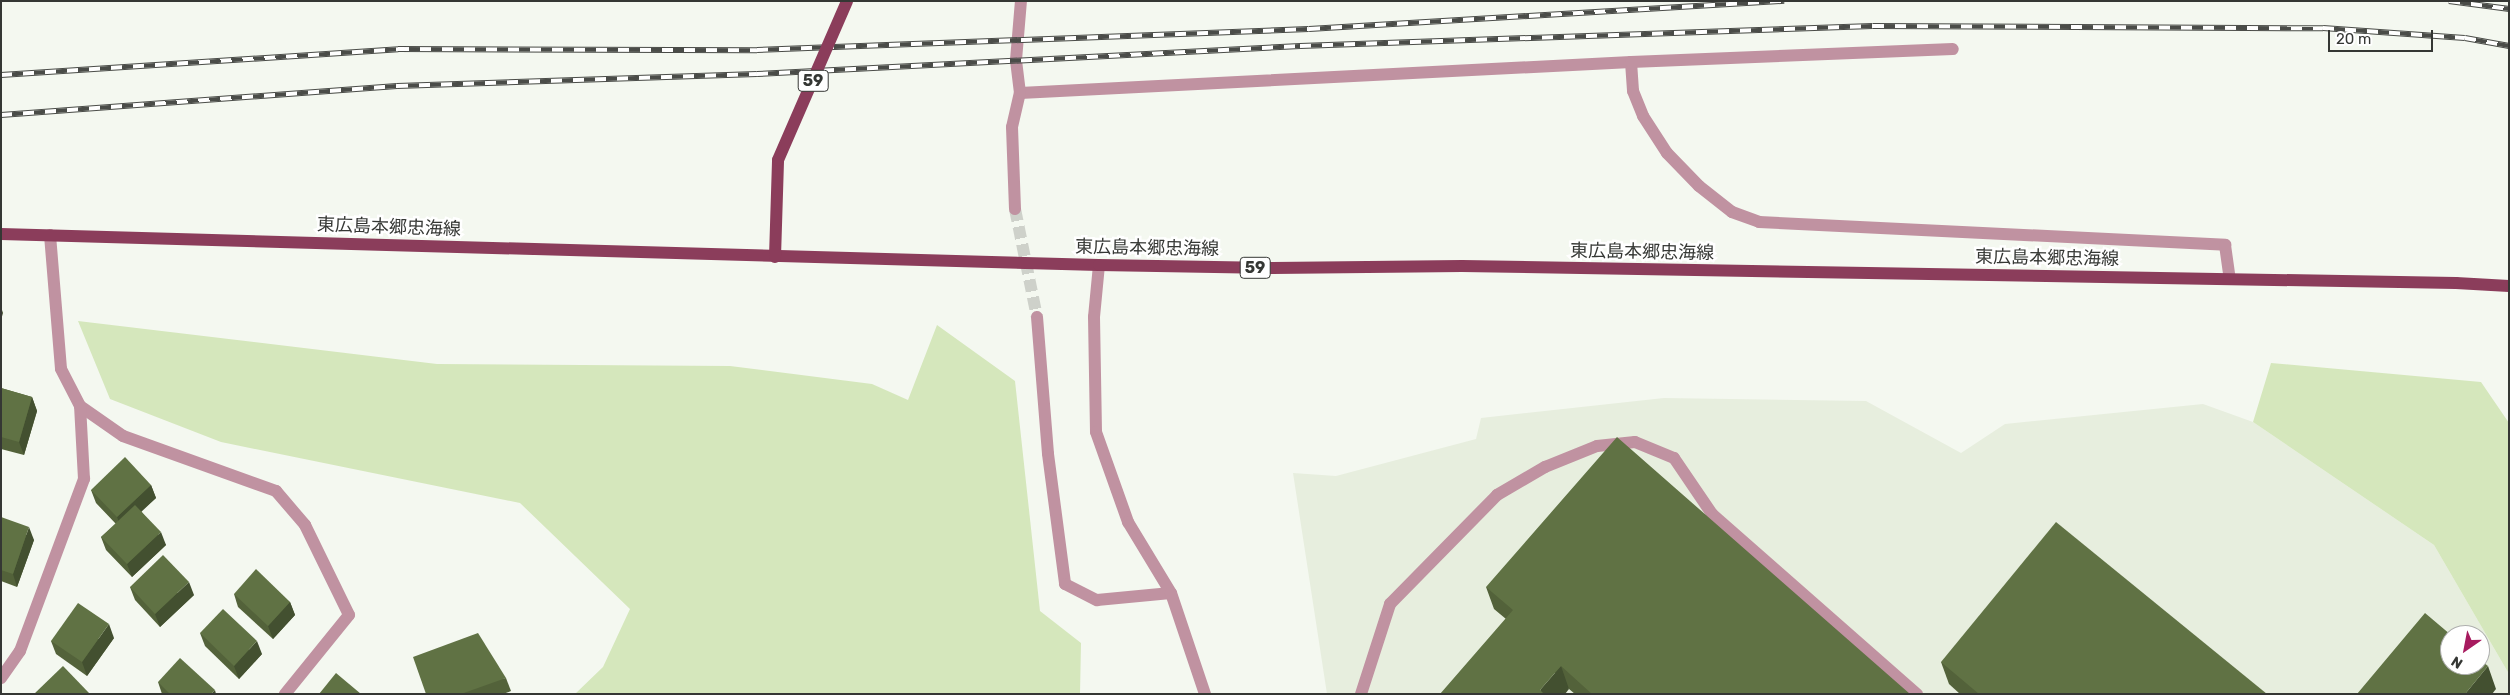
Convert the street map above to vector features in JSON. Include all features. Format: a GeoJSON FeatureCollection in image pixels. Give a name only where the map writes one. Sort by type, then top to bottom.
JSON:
{"type":"FeatureCollection","features":[{"type":"Feature","properties":{"kind":"main road","name":"59"},"geometry":{"type":"LineString","coordinates":[[775,257],[778,160],[847,1]]}},
{"type":"Feature","properties":{"kind":"main road","name":"東広島本郷忠海線"},"geometry":{"type":"LineString","coordinates":[[1,234],[1099,265],[1272,268],[1462,266],[2230,279],[2509,286]]}},
{"type":"Feature","properties":{"kind":"street"},"geometry":{"type":"LineString","coordinates":[[1014,209],[1012,127],[1020,94],[1016,60],[1021,1]]}},
{"type":"Feature","properties":{"kind":"street"},"geometry":{"type":"LineString","coordinates":[[1020,94],[1631,62],[1953,49]]}},
{"type":"Feature","properties":{"kind":"street"},"geometry":{"type":"LineString","coordinates":[[1631,62],[1632,91],[1642,116],[1666,153],[1699,186],[1732,212],[1759,222],[2225,245],[2230,279]]}},
{"type":"Feature","properties":{"kind":"street"},"geometry":{"type":"LineString","coordinates":[[1,678],[20,651],[84,480],[80,406],[61,369],[50,236]]}},
{"type":"Feature","properties":{"kind":"street"},"geometry":{"type":"LineString","coordinates":[[1099,265],[1094,317],[1096,432],[1128,522],[1171,593],[1205,694]]}},
{"type":"Feature","properties":{"kind":"street"},"geometry":{"type":"LineString","coordinates":[[1037,317],[1048,454],[1065,584],[1097,600],[1171,593]]}},
{"type":"Feature","properties":{"kind":"street"},"geometry":{"type":"LineString","coordinates":[[80,406],[123,436],[276,491],[305,525],[349,615],[285,694]]}},
{"type":"Feature","properties":{"kind":"street"},"geometry":{"type":"LineString","coordinates":[[1361,694],[1390,604],[1497,495],[1545,467],[1597,446],[1635,442],[1674,458],[1712,514],[1916,694]]}},
{"type":"Feature","properties":{"kind":"shaded area"},"geometry":{"type":"Polygon","coordinates":[[[1664,398],[1866,401],[1961,453],[2005,424],[2203,404],[2253,422],[2434,545],[2481,625],[2440,625],[2440,675],[2490,675],[2490,641],[2509,674],[2509,694],[1327,694],[1293,473],[1336,476],[1476,439],[1481,418],[1664,398]]]}},
{"type":"Feature","properties":{"kind":"green space"},"geometry":{"type":"Polygon","coordinates":[[[78,321],[437,364],[730,366],[872,384],[908,400],[937,325],[1015,381],[1040,611],[1081,643],[1080,694],[575,694],[603,667],[630,609],[520,503],[221,442],[110,399],[78,321]]]}},
{"type":"Feature","properties":{"kind":"green space"},"geometry":{"type":"Polygon","coordinates":[[[2271,363],[2481,382],[2509,423],[2509,674],[2490,641],[2490,625],[2481,625],[2434,545],[2253,422],[2271,363]]]}},
{"type":"Feature","properties":{"kind":"building"},"geometry":{"type":"Polygon","coordinates":[[[1,388],[32,397],[19,442],[1,437],[1,388]]]}},
{"type":"Feature","properties":{"kind":"building"},"geometry":{"type":"Polygon","coordinates":[[[1617,437],[1910,694],[1592,694],[1561,666],[1540,690],[1544,694],[1440,694],[1513,610],[1486,587],[1617,437]]]}},
{"type":"Feature","properties":{"kind":"building"},"geometry":{"type":"Polygon","coordinates":[[[125,457],[151,485],[117,517],[91,490],[125,457]]]}},
{"type":"Feature","properties":{"kind":"building"},"geometry":{"type":"Polygon","coordinates":[[[135,505],[161,532],[127,564],[101,537],[135,505]]]}},
{"type":"Feature","properties":{"kind":"building"},"geometry":{"type":"Polygon","coordinates":[[[1,517],[29,527],[13,574],[1,570],[1,517]]]}},
{"type":"Feature","properties":{"kind":"building"},"geometry":{"type":"Polygon","coordinates":[[[2056,522],[2267,694],[1979,694],[1941,662],[2056,522]]]}},
{"type":"Feature","properties":{"kind":"building"},"geometry":{"type":"Polygon","coordinates":[[[163,555],[189,582],[155,614],[130,587],[163,555]]]}},
{"type":"Feature","properties":{"kind":"building"},"geometry":{"type":"Polygon","coordinates":[[[256,569],[290,602],[268,626],[234,594],[256,569]]]}},
{"type":"Feature","properties":{"kind":"building"},"geometry":{"type":"Polygon","coordinates":[[[78,603],[109,624],[82,662],[51,641],[78,603]]]}},
{"type":"Feature","properties":{"kind":"building"},"geometry":{"type":"Polygon","coordinates":[[[223,609],[257,641],[234,666],[200,633],[223,609]]]}},
{"type":"Feature","properties":{"kind":"building"},"geometry":{"type":"Polygon","coordinates":[[[2425,613],[2440,626],[2440,675],[2481,675],[2465,694],[2357,694],[2425,613]]]}},
{"type":"Feature","properties":{"kind":"building"},"geometry":{"type":"Polygon","coordinates":[[[478,633],[506,678],[461,694],[426,694],[413,657],[478,633]]]}},
{"type":"Feature","properties":{"kind":"building"},"geometry":{"type":"Polygon","coordinates":[[[180,658],[215,690],[211,694],[170,694],[158,682],[180,658]]]}},
{"type":"Feature","properties":{"kind":"building"},"geometry":{"type":"Polygon","coordinates":[[[63,666],[89,693],[34,694],[63,666]]]}},
{"type":"Feature","properties":{"kind":"building"},"geometry":{"type":"Polygon","coordinates":[[[336,673],[361,694],[319,694],[336,673]]]}},
{"type":"Feature","properties":{"kind":"tunnel"},"geometry":{"type":"LineString","coordinates":[[1015,209],[1037,317]]}},
{"type":"Feature","properties":{"kind":"railway"},"geometry":{"type":"LineString","coordinates":[[1,75],[398,49],[757,50],[1309,29],[1784,1]]}},
{"type":"Feature","properties":{"kind":"railway"},"geometry":{"type":"LineString","coordinates":[[2449,1],[2509,9]]}},
{"type":"Feature","properties":{"kind":"railway"},"geometry":{"type":"LineString","coordinates":[[1,115],[397,86],[757,74],[1300,46],[1873,26],[2323,28],[2465,38],[2509,46]]}}]}
